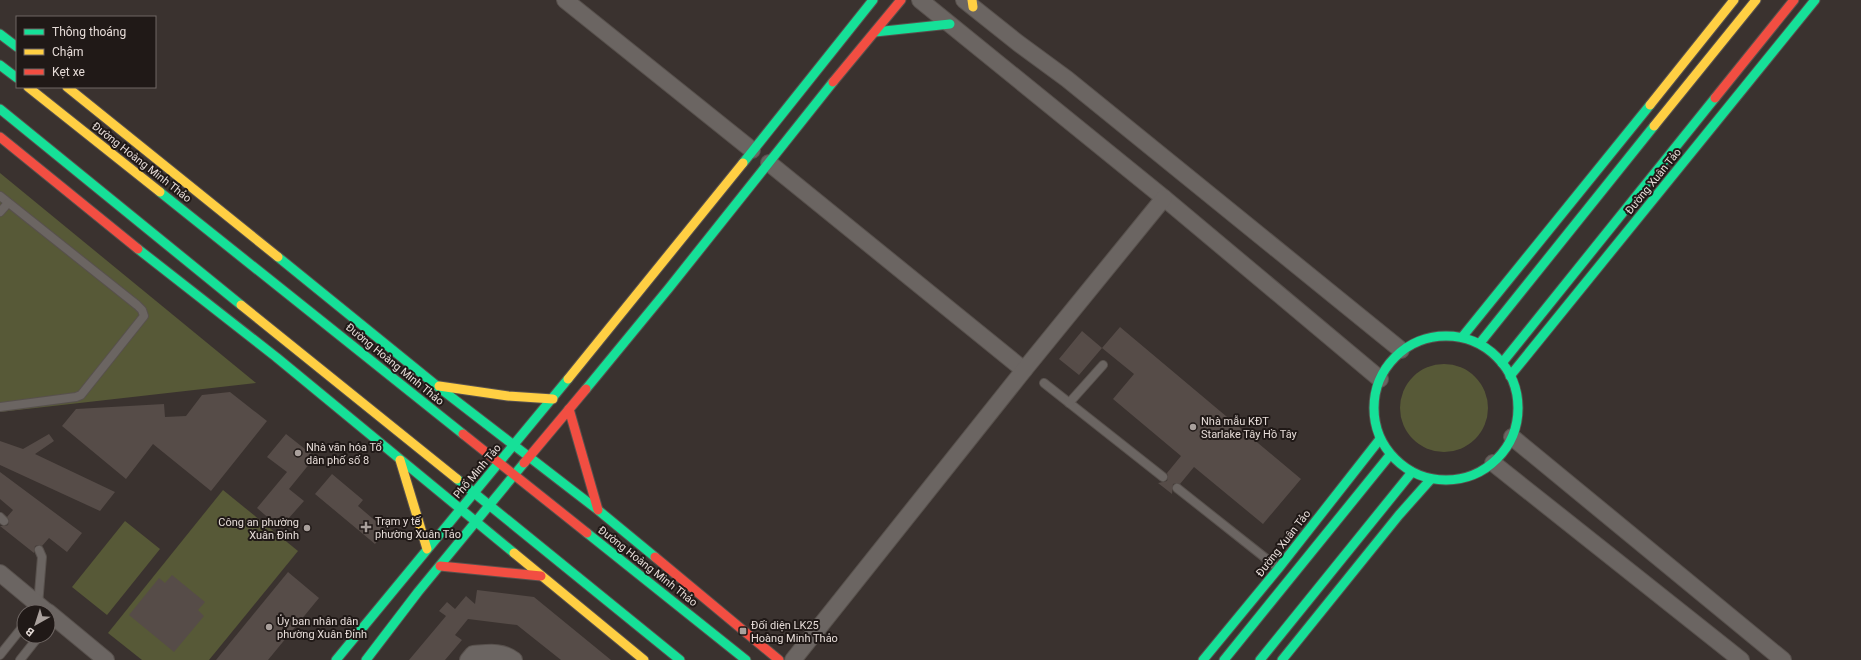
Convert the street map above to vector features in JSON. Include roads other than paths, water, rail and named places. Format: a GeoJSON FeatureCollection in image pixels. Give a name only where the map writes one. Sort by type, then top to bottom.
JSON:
{"type":"FeatureCollection","features":[{"type":"Feature","properties":{"kind":"main road","name":"Phố Minh Tảo"},"geometry":{"type":"LineString","coordinates":[[336,660],[553,399],[873,0]]}},
{"type":"Feature","properties":{"kind":"main road"},"geometry":{"type":"LineString","coordinates":[[369,659],[440,566],[901,0]]}},
{"type":"Feature","properties":{"kind":"main road"},"geometry":{"type":"LineString","coordinates":[[1463,336],[1734,0]]}},
{"type":"Feature","properties":{"kind":"main road"},"geometry":{"type":"LineString","coordinates":[[1480,343],[1756,0]]}},
{"type":"Feature","properties":{"kind":"main road","name":"Đường Xuân Tảo"},"geometry":{"type":"LineString","coordinates":[[1502,363],[1794,0]]}},
{"type":"Feature","properties":{"kind":"main road","name":"Đường Xuân Tảo"},"geometry":{"type":"LineString","coordinates":[[1510,376],[1814,0]]}},
{"type":"Feature","properties":{"kind":"main road"},"geometry":{"type":"LineString","coordinates":[[858,6],[860,16]]}},
{"type":"Feature","properties":{"kind":"main road"},"geometry":{"type":"LineString","coordinates":[[875,32],[950,24]]}},
{"type":"Feature","properties":{"kind":"main road"},"geometry":{"type":"LineString","coordinates":[[0,34],[16,46]]}},
{"type":"Feature","properties":{"kind":"main road"},"geometry":{"type":"LineString","coordinates":[[0,65],[16,77]]}},
{"type":"Feature","properties":{"kind":"main road","name":"Đường Hoàng Minh Thảo"},"geometry":{"type":"LineString","coordinates":[[29,88],[431,394],[514,445],[598,510],[694,604],[746,660]]}},
{"type":"Feature","properties":{"kind":"main road","name":"Đường Hoàng Minh Thảo"},"geometry":{"type":"LineString","coordinates":[[68,88],[431,394],[514,476],[694,604],[779,660]]}},
{"type":"Feature","properties":{"kind":"main road"},"geometry":{"type":"LineString","coordinates":[[0,109],[490,505],[548,567],[644,660]]}},
{"type":"Feature","properties":{"kind":"main road"},"geometry":{"type":"LineString","coordinates":[[0,136],[195,295],[276,357],[476,523],[548,567],[680,660]]}},
{"type":"Feature","properties":{"kind":"main road"},"geometry":{"type":"LineString","coordinates":[[1447,335],[1463,336],[1480,343],[1502,363],[1514,382],[1518,401],[1517,421],[1512,437],[1500,457],[1484,470],[1467,478],[1449,481],[1431,479],[1412,472],[1390,455],[1380,439],[1374,415],[1375,391],[1385,368],[1401,350],[1423,339],[1447,335]]}},
{"type":"Feature","properties":{"kind":"main road"},"geometry":{"type":"LineString","coordinates":[[276,357],[288,342]]}},
{"type":"Feature","properties":{"kind":"main road"},"geometry":{"type":"LineString","coordinates":[[431,394],[553,399]]}},
{"type":"Feature","properties":{"kind":"main road"},"geometry":{"type":"LineString","coordinates":[[569,409],[598,510]]}},
{"type":"Feature","properties":{"kind":"main road","name":"Đường Xuân Tảo"},"geometry":{"type":"LineString","coordinates":[[1203,660],[1278,569],[1380,439]]}},
{"type":"Feature","properties":{"kind":"main road"},"geometry":{"type":"LineString","coordinates":[[1224,660],[1390,455]]}},
{"type":"Feature","properties":{"kind":"main road"},"geometry":{"type":"LineString","coordinates":[[400,460],[427,550]]}},
{"type":"Feature","properties":{"kind":"main road"},"geometry":{"type":"LineString","coordinates":[[1260,660],[1412,472]]}},
{"type":"Feature","properties":{"kind":"main road"},"geometry":{"type":"LineString","coordinates":[[1282,660],[1399,515],[1431,479]]}},
{"type":"Feature","properties":{"kind":"main road"},"geometry":{"type":"LineString","coordinates":[[440,566],[548,567]]}},
{"type":"Feature","properties":{"kind":"street"},"geometry":{"type":"LineString","coordinates":[[565,0],[752,150]]}},
{"type":"Feature","properties":{"kind":"street"},"geometry":{"type":"LineString","coordinates":[[920,0],[1164,198],[1380,379]]}},
{"type":"Feature","properties":{"kind":"street"},"geometry":{"type":"LineString","coordinates":[[970,2],[1018,43],[1067,79],[1401,350]]}},
{"type":"Feature","properties":{"kind":"street"},"geometry":{"type":"LineString","coordinates":[[769,163],[1024,370]]}},
{"type":"Feature","properties":{"kind":"street"},"geometry":{"type":"LineString","coordinates":[[793,660],[1024,370],[1164,198]]}},
{"type":"Feature","properties":{"kind":"street"},"geometry":{"type":"LineString","coordinates":[[1512,437],[1783,660]]}},
{"type":"Feature","properties":{"kind":"street"},"geometry":{"type":"LineString","coordinates":[[1493,463],[1741,660]]}},
{"type":"Feature","properties":{"kind":"street"},"geometry":{"type":"LineString","coordinates":[[0,573],[34,604]]}},
{"type":"Feature","properties":{"kind":"street"},"geometry":{"type":"LineString","coordinates":[[56,622],[106,660]]}},
{"type":"Feature","properties":{"kind":"street"},"geometry":{"type":"LineString","coordinates":[[468,660],[473,654],[494,652],[510,656],[514,660]]}},
{"type":"Feature","properties":{"kind":"lane"},"geometry":{"type":"LineString","coordinates":[[0,196],[137,304],[142,310],[144,316],[81,395],[76,397],[0,407]]}},
{"type":"Feature","properties":{"kind":"lane"},"geometry":{"type":"LineString","coordinates":[[0,212],[8,203]]}},
{"type":"Feature","properties":{"kind":"lane"},"geometry":{"type":"LineString","coordinates":[[1069,403],[1102,365]]}},
{"type":"Feature","properties":{"kind":"lane"},"geometry":{"type":"LineString","coordinates":[[1044,383],[1163,477]]}},
{"type":"Feature","properties":{"kind":"lane"},"geometry":{"type":"LineString","coordinates":[[1177,488],[1278,569]]}},
{"type":"Feature","properties":{"kind":"lane"},"geometry":{"type":"LineString","coordinates":[[39,550],[42,557],[44,604]]}},
{"type":"Feature","properties":{"kind":"lane"},"geometry":{"type":"LineString","coordinates":[[0,655],[16,635]]}},
{"type":"Feature","properties":{"kind":"lane"},"geometry":{"type":"LineString","coordinates":[[20,660],[33,644]]}},
{"type":"Feature","properties":{"kind":"place","name":"Nhà mẫu KĐT Starlake Tây Hồ Tây"},"geometry":{"type":"Point","coordinates":[1193,427]}},
{"type":"Feature","properties":{"kind":"place","name":"Nhà văn hóa Tổ dân phố số 8"},"geometry":{"type":"Point","coordinates":[298,453]}},
{"type":"Feature","properties":{"kind":"place","name":"Trạm y tế phường Xuân Tảo"},"geometry":{"type":"Point","coordinates":[366,527]}},
{"type":"Feature","properties":{"kind":"place","name":"Công an phường Xuân Đỉnh"},"geometry":{"type":"Point","coordinates":[307,528]}},
{"type":"Feature","properties":{"kind":"place","name":"Ủy ban nhân dân phường Xuân Đỉnh"},"geometry":{"type":"Point","coordinates":[269,627]}},
{"type":"Feature","properties":{"kind":"place","name":"Đối diện LK25 Hoàng Minh Thảo"},"geometry":{"type":"Point","coordinates":[743,631]}}]}
